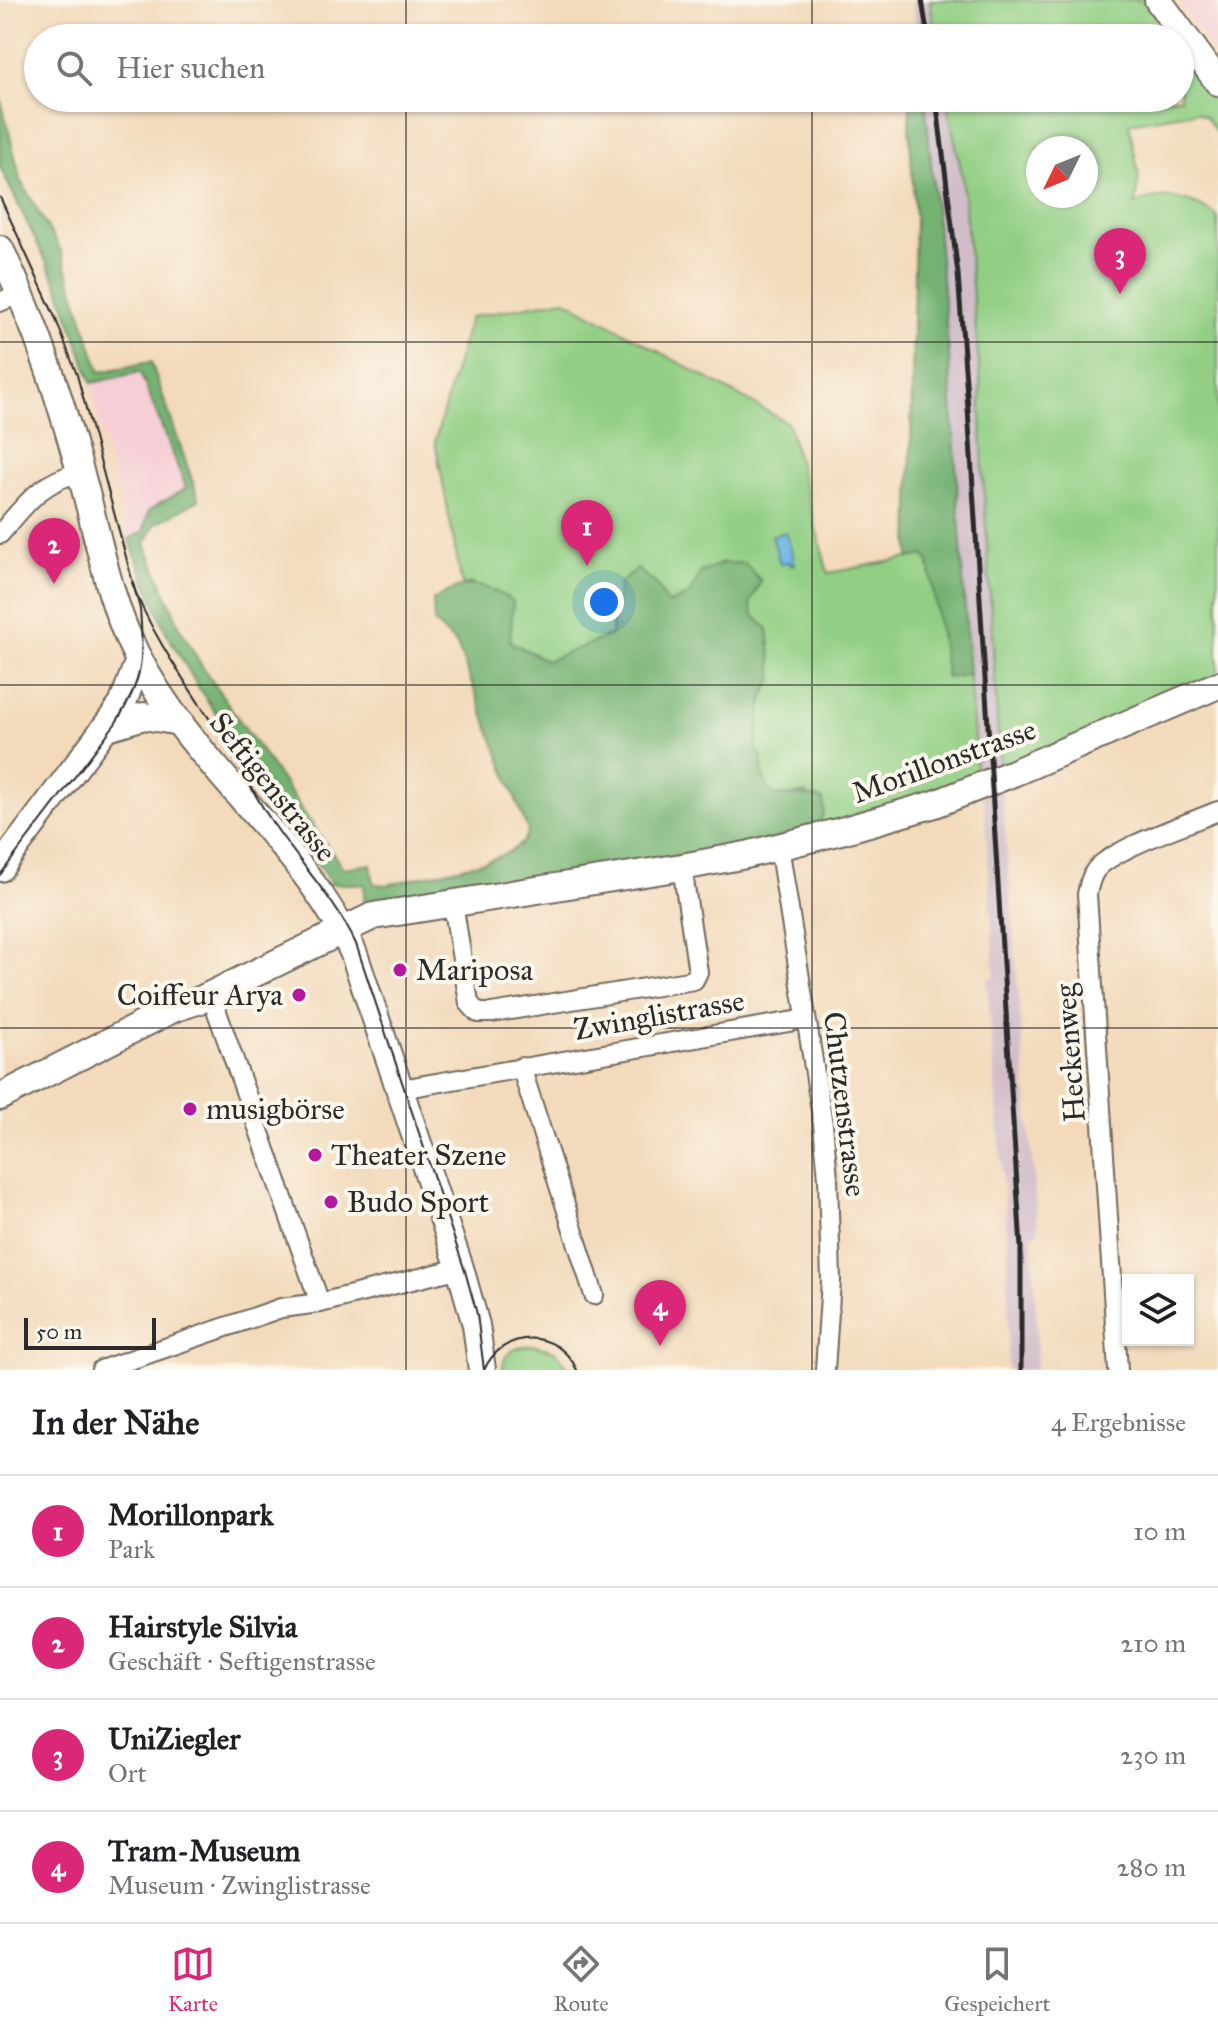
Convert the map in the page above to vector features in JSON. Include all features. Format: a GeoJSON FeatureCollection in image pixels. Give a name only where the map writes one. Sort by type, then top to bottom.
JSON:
{"type":"FeatureCollection","features":[{"type":"Feature","properties":{"kind":"main road"},"geometry":{"type":"LineString","coordinates":[[1158,0],[1176,24]]}},
{"type":"Feature","properties":{"kind":"main road"},"geometry":{"type":"LineString","coordinates":[[1194,49],[1218,82]]}},
{"type":"Feature","properties":{"kind":"main road","name":"Seftigenstrasse"},"geometry":{"type":"LineString","coordinates":[[0,249],[11,298],[59,394],[117,609],[139,660],[180,722],[256,812],[342,929],[354,954],[460,1268],[476,1325],[482,1370]]}},
{"type":"Feature","properties":{"kind":"main road"},"geometry":{"type":"LineString","coordinates":[[0,868],[107,727],[126,697],[139,660]]}},
{"type":"Feature","properties":{"kind":"main road","name":"Morillonstrasse"},"geometry":{"type":"LineString","coordinates":[[0,1097],[175,1008],[211,995],[373,916],[682,867],[779,846],[935,804],[1218,685]]}},
{"type":"Feature","properties":{"kind":"main road"},"geometry":{"type":"LineString","coordinates":[[107,727],[144,716],[180,722]]}},
{"type":"Feature","properties":{"kind":"street"},"geometry":{"type":"LineString","coordinates":[[0,534],[46,485],[58,477],[80,472]]}},
{"type":"Feature","properties":{"kind":"street","name":"Heckenweg"},"geometry":{"type":"LineString","coordinates":[[1118,1370],[1087,894],[1089,882],[1102,863],[1112,856],[1218,811]]}},
{"type":"Feature","properties":{"kind":"street","name":"Chutzenstrasse"},"geometry":{"type":"LineString","coordinates":[[779,846],[823,1124],[830,1199],[831,1281],[825,1370]]}},
{"type":"Feature","properties":{"kind":"street"},"geometry":{"type":"LineString","coordinates":[[453,903],[471,1007],[482,1014],[690,982],[696,977],[682,867]]}},
{"type":"Feature","properties":{"kind":"street"},"geometry":{"type":"LineString","coordinates":[[211,995],[320,1303]]}},
{"type":"Feature","properties":{"kind":"street","name":"Zwinglistrasse"},"geometry":{"type":"LineString","coordinates":[[401,1089],[806,1019]]}},
{"type":"Feature","properties":{"kind":"street"},"geometry":{"type":"LineString","coordinates":[[521,1067],[594,1295]]}},
{"type":"Feature","properties":{"kind":"street"},"geometry":{"type":"LineString","coordinates":[[101,1370],[281,1308],[320,1303],[460,1268]]}},
{"type":"Feature","properties":{"kind":"shaded area"},"geometry":{"type":"Polygon","coordinates":[[[912,0],[930,0],[933,24],[916,24],[912,0]]]}},
{"type":"Feature","properties":{"kind":"shaded area"},"geometry":{"type":"Polygon","coordinates":[[[1178,0],[1218,0],[1218,58],[1178,0]]]}},
{"type":"Feature","properties":{"kind":"shaded area"},"geometry":{"type":"Polygon","coordinates":[[[926,112],[949,112],[959,158],[980,376],[1000,769],[1038,1233],[1032,1235],[1036,1370],[1008,1370],[1008,1248],[987,980],[995,976],[984,801],[977,778],[949,356],[926,112]]]}},
{"type":"Feature","properties":{"kind":"shaded area"},"geometry":{"type":"Polygon","coordinates":[[[140,371],[187,488],[149,510],[143,532],[129,539],[95,409],[92,383],[140,371]]]}},
{"type":"Feature","properties":{"kind":"green space"},"geometry":{"type":"Polygon","coordinates":[[[930,0],[1145,0],[1161,24],[933,24],[930,0]]]}},
{"type":"Feature","properties":{"kind":"green space"},"geometry":{"type":"Polygon","coordinates":[[[1194,72],[1218,107],[1218,135],[1206,117],[1196,112],[1129,123],[1139,176],[1135,204],[1157,198],[1178,199],[1218,217],[1218,675],[1000,769],[983,476],[980,376],[962,175],[949,112],[1194,112],[1194,72]]]}},
{"type":"Feature","properties":{"kind":"green space"},"geometry":{"type":"Polygon","coordinates":[[[0,96],[21,181],[61,251],[100,372],[151,362],[199,500],[155,524],[145,543],[180,628],[203,668],[343,868],[371,864],[374,884],[387,885],[487,861],[523,842],[528,831],[457,645],[434,622],[433,600],[456,588],[473,585],[501,594],[513,601],[510,642],[547,661],[611,635],[620,583],[637,569],[656,584],[668,604],[689,595],[701,572],[723,563],[745,563],[761,581],[750,603],[753,615],[768,629],[773,677],[763,698],[756,749],[761,755],[763,778],[773,795],[823,800],[824,813],[816,830],[371,907],[369,903],[364,904],[364,884],[332,884],[275,808],[265,783],[241,752],[167,634],[129,539],[143,532],[149,510],[186,488],[140,372],[92,383],[58,286],[0,167],[0,96]]]}},
{"type":"Feature","properties":{"kind":"green space"},"geometry":{"type":"Polygon","coordinates":[[[910,112],[926,112],[949,356],[969,674],[947,678],[929,563],[924,555],[909,558],[915,216],[910,112]]]}},
{"type":"Feature","properties":{"kind":"green space"},"geometry":{"type":"Polygon","coordinates":[[[564,299],[788,423],[828,573],[924,555],[929,563],[947,677],[969,674],[977,778],[816,830],[806,793],[773,795],[763,778],[761,755],[756,749],[763,698],[773,677],[768,629],[753,615],[750,603],[689,595],[667,604],[656,584],[613,612],[611,635],[563,655],[547,661],[510,642],[472,583],[462,585],[435,441],[470,317],[564,299]]]}},
{"type":"Feature","properties":{"kind":"green space"},"geometry":{"type":"Polygon","coordinates":[[[532,1345],[555,1351],[570,1370],[503,1370],[505,1359],[511,1352],[532,1345]]]}},
{"type":"Feature","properties":{"kind":"water"},"geometry":{"type":"Polygon","coordinates":[[[786,532],[795,564],[791,565],[790,562],[780,564],[772,536],[786,532]]]}},
{"type":"Feature","properties":{"kind":"tram line"},"geometry":{"type":"LineString","coordinates":[[0,197],[55,317],[77,375],[140,609],[142,642],[140,670],[115,724],[0,875]]}},
{"type":"Feature","properties":{"kind":"tram line"},"geometry":{"type":"LineString","coordinates":[[132,583],[173,664],[270,818],[329,899],[356,944],[465,1271],[477,1314],[484,1370]]}},
{"type":"Feature","properties":{"kind":"tram line"},"geometry":{"type":"LineString","coordinates":[[484,1370],[504,1346],[530,1338],[557,1346],[577,1370]]}},
{"type":"Feature","properties":{"kind":"railway"},"geometry":{"type":"LineString","coordinates":[[922,0],[926,24]]}},
{"type":"Feature","properties":{"kind":"railway"},"geometry":{"type":"LineString","coordinates":[[938,112],[958,274],[968,409],[1021,1248],[1021,1370]]}},
{"type":"Feature","properties":{"kind":"place","name":"UniZiegler"},"geometry":{"type":"Point","coordinates":[1120,294]}},
{"type":"Feature","properties":{"kind":"place","name":"Morillonpark"},"geometry":{"type":"Point","coordinates":[587,566]}},
{"type":"Feature","properties":{"kind":"place","name":"Hairstyle Silvia"},"geometry":{"type":"Point","coordinates":[54,584]}},
{"type":"Feature","properties":{"kind":"place","name":"Mariposa"},"geometry":{"type":"Point","coordinates":[400,970]}},
{"type":"Feature","properties":{"kind":"place","name":"Coiffeur Arya"},"geometry":{"type":"Point","coordinates":[299,995]}},
{"type":"Feature","properties":{"kind":"place","name":"musigbörse"},"geometry":{"type":"Point","coordinates":[190,1109]}},
{"type":"Feature","properties":{"kind":"place","name":"Theater Szene"},"geometry":{"type":"Point","coordinates":[315,1155]}},
{"type":"Feature","properties":{"kind":"place","name":"Budo Sport"},"geometry":{"type":"Point","coordinates":[331,1202]}},
{"type":"Feature","properties":{"kind":"place","name":"Tram-Museum"},"geometry":{"type":"Point","coordinates":[660,1346]}}]}
